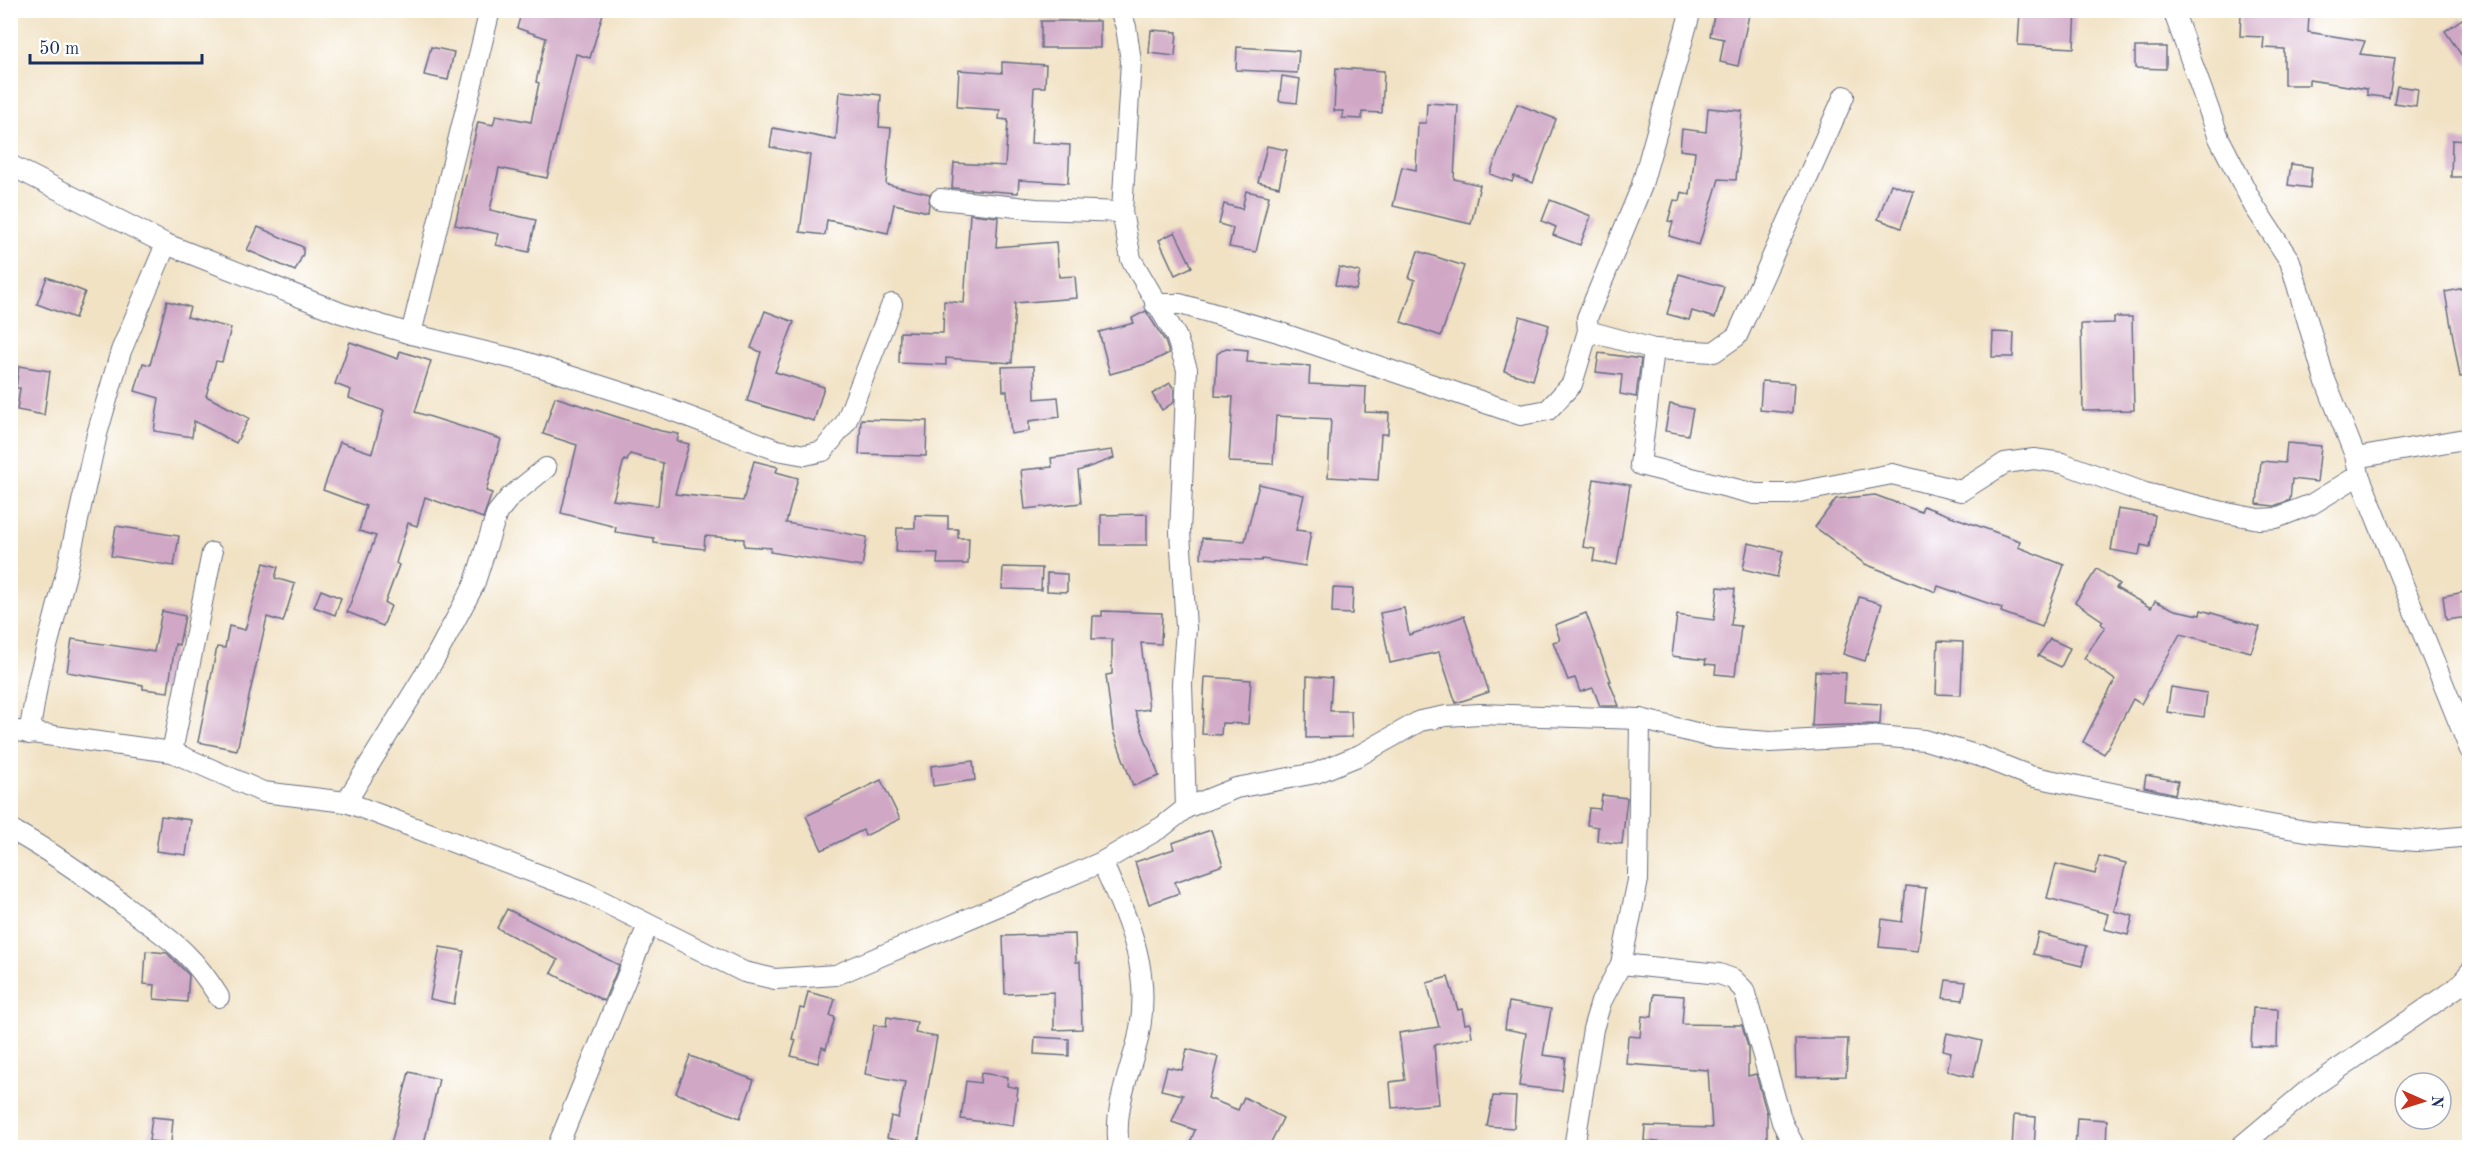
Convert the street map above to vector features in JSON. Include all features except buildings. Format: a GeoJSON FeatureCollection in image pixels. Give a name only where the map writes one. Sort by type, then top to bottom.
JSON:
{"type":"FeatureCollection","features":[{"type":"Feature","properties":{"kind":"street"},"geometry":{"type":"LineString","coordinates":[[411,334],[490,10]]}},
{"type":"Feature","properties":{"kind":"street"},"geometry":{"type":"LineString","coordinates":[[1120,10],[1126,27],[1131,61],[1122,212],[1131,258],[1155,304],[1176,336],[1187,369],[1180,532],[1186,628],[1182,684],[1186,808]]}},
{"type":"Feature","properties":{"kind":"street"},"geometry":{"type":"LineString","coordinates":[[1155,304],[1180,304],[1278,332],[1521,415],[1548,410],[1572,384],[1588,331],[1587,318],[1641,188],[1691,10]]}},
{"type":"Feature","properties":{"kind":"street"},"geometry":{"type":"LineString","coordinates":[[2174,10],[2219,138],[2254,206],[2290,261],[2324,377],[2469,750]]}},
{"type":"Feature","properties":{"kind":"street"},"geometry":{"type":"LineString","coordinates":[[1588,331],[1654,349],[1714,352],[1737,336],[1844,96]]}},
{"type":"Feature","properties":{"kind":"street"},"geometry":{"type":"LineString","coordinates":[[10,165],[166,244],[341,313],[411,334],[519,360],[639,398],[777,450],[805,455],[823,451],[846,422],[892,304]]}},
{"type":"Feature","properties":{"kind":"street"},"geometry":{"type":"LineString","coordinates":[[940,199],[1036,209],[1122,212]]}},
{"type":"Feature","properties":{"kind":"street"},"geometry":{"type":"LineString","coordinates":[[166,244],[121,351],[97,434],[67,570],[38,681],[20,732],[172,752],[263,792],[346,802],[580,890],[744,972],[775,979],[836,975],[1102,862],[1162,826],[1186,808],[1236,788],[1316,773],[1360,754],[1420,721],[1480,714],[1640,719],[1716,738],[1770,742],[1877,736],[1925,740],[1979,756],[2030,776],[2242,820],[2312,832],[2416,841],[2469,836]]}},
{"type":"Feature","properties":{"kind":"street"},"geometry":{"type":"LineString","coordinates":[[1654,349],[1640,465],[1755,494],[1789,494],[1892,474],[1961,491],[2005,463],[2034,459],[2062,463],[2145,493],[2259,519],[2291,514],[2357,466],[2469,438]]}},
{"type":"Feature","properties":{"kind":"street"},"geometry":{"type":"LineString","coordinates":[[346,802],[435,658],[468,596],[497,513],[510,497],[546,468]]}},
{"type":"Feature","properties":{"kind":"street"},"geometry":{"type":"LineString","coordinates":[[172,752],[212,553]]}},
{"type":"Feature","properties":{"kind":"street"},"geometry":{"type":"LineString","coordinates":[[1574,1148],[1593,1029],[1602,1002],[1622,964],[1638,880],[1640,719]]}},
{"type":"Feature","properties":{"kind":"street"},"geometry":{"type":"LineString","coordinates":[[10,829],[79,871],[167,935],[201,967],[219,997]]}},
{"type":"Feature","properties":{"kind":"street"},"geometry":{"type":"LineString","coordinates":[[1102,862],[1133,931],[1138,950],[1143,993],[1138,1036],[1117,1118],[1119,1148]]}},
{"type":"Feature","properties":{"kind":"street"},"geometry":{"type":"LineString","coordinates":[[557,1148],[648,925]]}},
{"type":"Feature","properties":{"kind":"street"},"geometry":{"type":"LineString","coordinates":[[1622,964],[1719,974],[1733,979],[1744,990],[1782,1122],[1795,1148]]}},
{"type":"Feature","properties":{"kind":"street"},"geometry":{"type":"LineString","coordinates":[[2239,1148],[2308,1090],[2459,986],[2469,972]]}}]}
